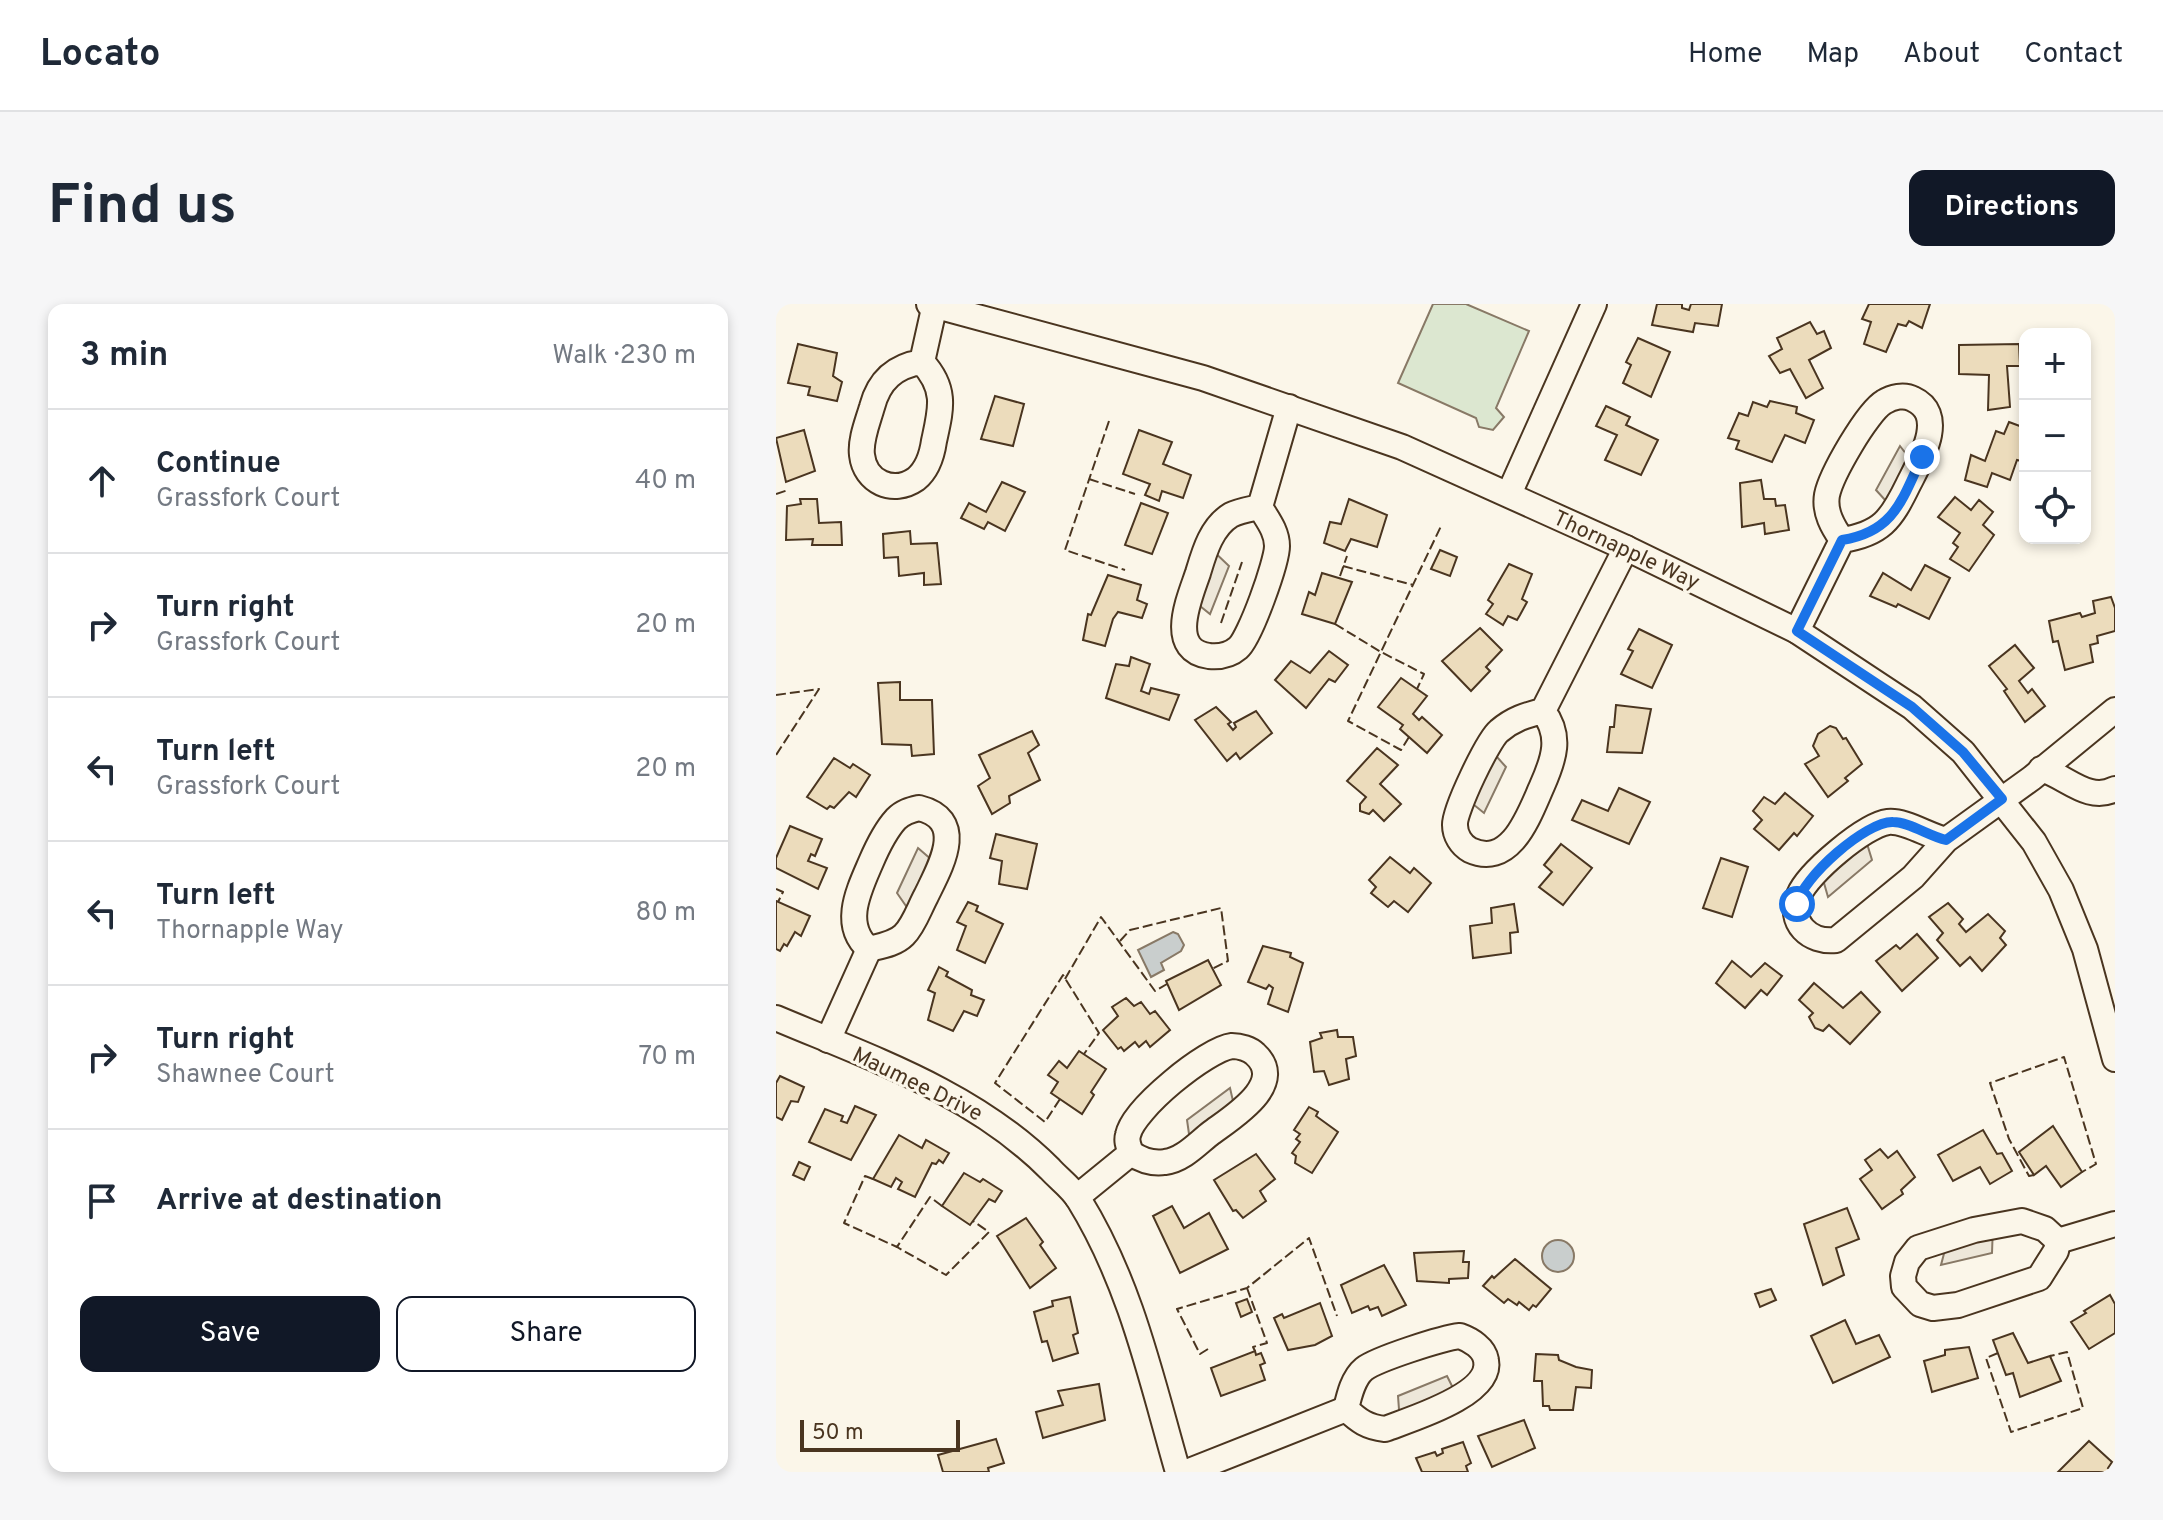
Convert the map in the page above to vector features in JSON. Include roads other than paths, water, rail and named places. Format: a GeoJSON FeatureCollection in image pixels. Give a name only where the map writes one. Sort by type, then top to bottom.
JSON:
{"type":"FeatureCollection","features":[{"type":"Feature","properties":{"kind":"street"},"geometry":{"type":"LineString","coordinates":[[922,362],[933,304]]}},
{"type":"Feature","properties":{"kind":"street","name":"Thornapple Way"},"geometry":{"type":"LineString","coordinates":[[933,304],[1203,378],[1402,447],[1626,548],[1797,631],[1912,707],[1963,752],[2034,842],[2061,890],[2085,949],[2115,1059]]}},
{"type":"Feature","properties":{"kind":"street"},"geometry":{"type":"LineString","coordinates":[[1509,494],[1594,304]]}},
{"type":"Feature","properties":{"kind":"street"},"geometry":{"type":"LineString","coordinates":[[922,362],[933,374],[941,408],[932,452],[923,472],[914,480],[893,487],[882,485],[871,476],[861,452],[873,401],[885,379],[899,367],[922,362]]}},
{"type":"Feature","properties":{"kind":"street"},"geometry":{"type":"LineString","coordinates":[[1900,396],[1912,398],[1926,408],[1931,420],[1926,446],[1908,486],[1895,511],[1880,527],[1861,537],[1842,540],[1831,523],[1827,494],[1844,457],[1876,407],[1900,396]]}},
{"type":"Feature","properties":{"kind":"street"},"geometry":{"type":"LineString","coordinates":[[1260,507],[1231,515],[1212,535],[1204,555],[1183,627],[1185,638],[1205,656],[1220,656],[1238,649],[1262,597],[1277,543],[1260,507],[1289,407]]}},
{"type":"Feature","properties":{"kind":"street"},"geometry":{"type":"LineString","coordinates":[[1797,631],[1842,540]]}},
{"type":"Feature","properties":{"kind":"street"},"geometry":{"type":"LineString","coordinates":[[1543,711],[1552,722],[1556,739],[1553,761],[1520,832],[1511,843],[1494,853],[1485,855],[1467,848],[1454,824],[1457,810],[1496,733],[1522,716],[1543,711],[1626,548]]}},
{"type":"Feature","properties":{"kind":"street"},"geometry":{"type":"LineString","coordinates":[[1946,840],[1901,823],[1890,821],[1880,824],[1831,858],[1799,893],[1796,916],[1800,928],[1815,938],[1836,940],[1913,877],[1946,840],[2115,710]]}},
{"type":"Feature","properties":{"kind":"street"},"geometry":{"type":"LineString","coordinates":[[2041,769],[2058,774],[2090,793],[2099,794],[2115,789]]}},
{"type":"Feature","properties":{"kind":"street"},"geometry":{"type":"LineString","coordinates":[[919,808],[929,810],[945,827],[947,844],[942,863],[904,936],[869,949],[862,943],[855,925],[855,900],[860,885],[879,845],[897,818],[906,811],[919,808]]}},
{"type":"Feature","properties":{"kind":"street"},"geometry":{"type":"LineString","coordinates":[[828,1040],[869,949]]}},
{"type":"Feature","properties":{"kind":"street","name":"Maumee Drive"},"geometry":{"type":"LineString","coordinates":[[776,1018],[918,1078],[983,1113],[1030,1149],[1077,1197],[1113,1261],[1137,1322],[1178,1472]]}},
{"type":"Feature","properties":{"kind":"street"},"geometry":{"type":"LineString","coordinates":[[1240,1046],[1256,1055],[1265,1080],[1252,1102],[1177,1158],[1157,1163],[1131,1153],[1128,1133],[1140,1111],[1154,1097],[1216,1051],[1240,1046]]}},
{"type":"Feature","properties":{"kind":"street"},"geometry":{"type":"LineString","coordinates":[[1077,1197],[1131,1153]]}},
{"type":"Feature","properties":{"kind":"street"},"geometry":{"type":"LineString","coordinates":[[2058,1241],[2045,1229],[2022,1221],[1993,1225],[1936,1241],[1918,1248],[1907,1262],[1904,1287],[1920,1304],[1933,1308],[1958,1305],[2032,1283],[2044,1272],[2058,1241],[2115,1224]]}},
{"type":"Feature","properties":{"kind":"street"},"geometry":{"type":"LineString","coordinates":[[1460,1336],[1469,1339],[1486,1356],[1485,1376],[1476,1387],[1385,1429],[1359,1422],[1346,1409],[1352,1387],[1366,1367],[1439,1340],[1460,1336]]}},
{"type":"Feature","properties":{"kind":"street"},"geometry":{"type":"LineString","coordinates":[[1187,1472],[1346,1409]]}}]}
